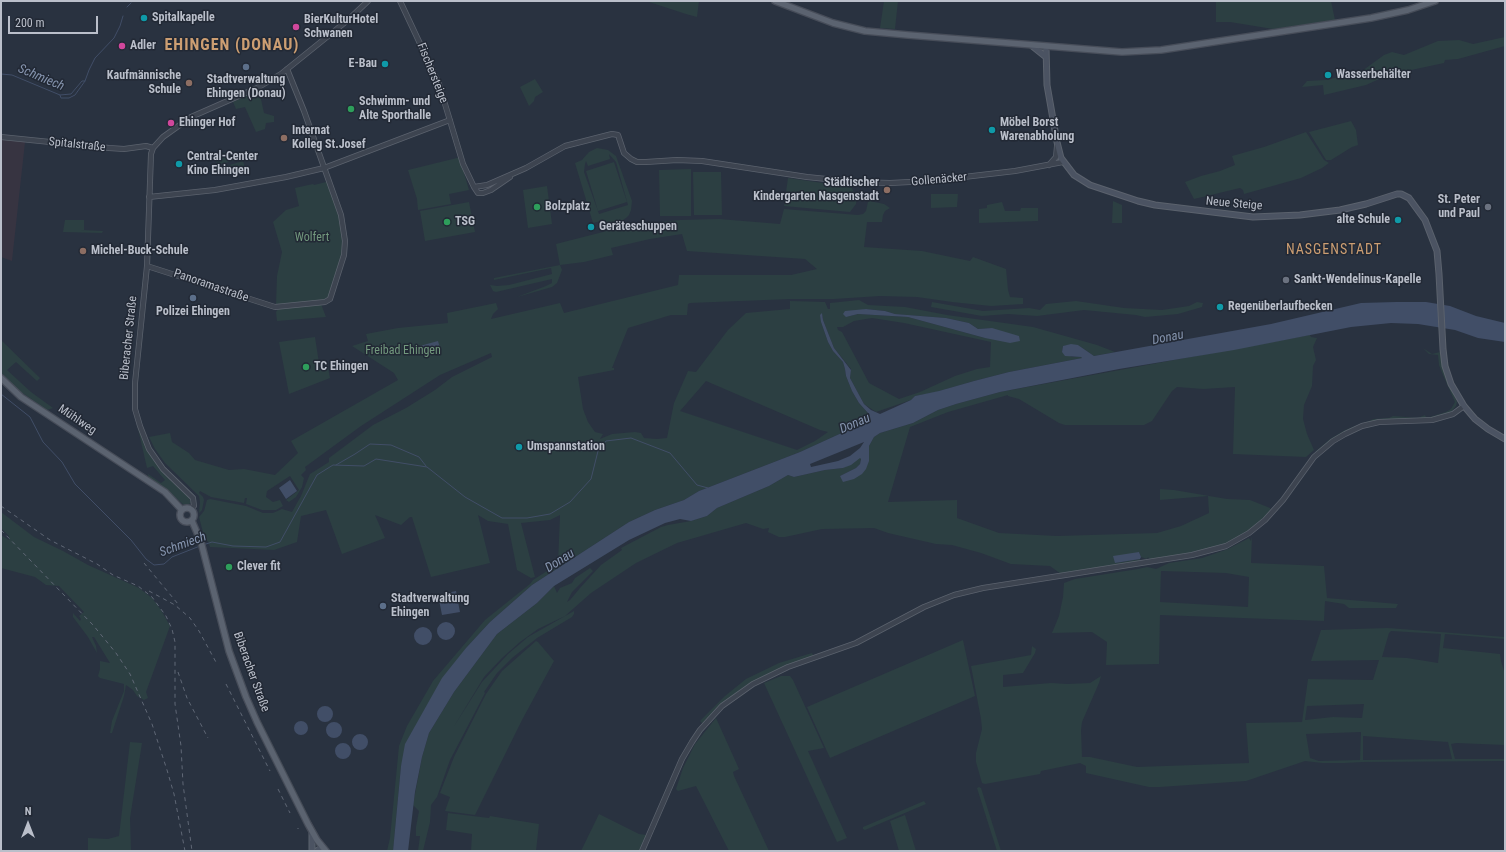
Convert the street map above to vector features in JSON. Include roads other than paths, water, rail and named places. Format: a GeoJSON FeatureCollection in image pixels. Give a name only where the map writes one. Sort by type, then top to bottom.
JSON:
{"type":"FeatureCollection","features":[{"type":"Feature","properties":{"kind":"main road"},"geometry":{"type":"LineString","coordinates":[[775,1],[833,23],[865,30],[1046,47],[1122,52],[1161,50],[1370,18],[1408,10],[1436,1]]}},
{"type":"Feature","properties":{"kind":"main road"},"geometry":{"type":"LineString","coordinates":[[1031,45],[1046,57]]}},
{"type":"Feature","properties":{"kind":"main road","name":"Neue Steige"},"geometry":{"type":"LineString","coordinates":[[1046,47],[1047,85],[1057,142],[1063,162],[1074,175],[1090,185],[1138,201],[1166,207],[1239,216],[1276,217],[1340,210],[1366,204],[1392,195],[1401,194],[1409,198],[1420,211],[1433,238],[1438,263],[1443,350],[1448,375],[1464,406]]}},
{"type":"Feature","properties":{"kind":"main road","name":"Mühlweg"},"geometry":{"type":"LineString","coordinates":[[1,378],[22,397],[165,492],[182,510]]}},
{"type":"Feature","properties":{"kind":"main road"},"geometry":{"type":"LineString","coordinates":[[1464,406],[1475,419],[1505,440]]}},
{"type":"Feature","properties":{"kind":"main road"},"geometry":{"type":"LineString","coordinates":[[186,508],[191,509],[194,516],[192,520],[187,523],[182,521],[179,514],[182,510],[186,508]]}},
{"type":"Feature","properties":{"kind":"main road","name":"Biberacher Straße"},"geometry":{"type":"LineString","coordinates":[[192,520],[202,545],[224,633],[237,672],[255,717],[312,832],[318,849]]}},
{"type":"Feature","properties":{"kind":"main road"},"geometry":{"type":"LineString","coordinates":[[312,832],[318,849]]}},
{"type":"Feature","properties":{"kind":"street"},"geometry":{"type":"LineString","coordinates":[[153,148],[163,137],[191,117],[256,88],[287,70],[348,20],[368,1]]}},
{"type":"Feature","properties":{"kind":"street","name":"Fischersteige"},"geometry":{"type":"LineString","coordinates":[[400,1],[439,84],[463,164],[475,189],[481,193],[487,192],[516,172]]}},
{"type":"Feature","properties":{"kind":"street"},"geometry":{"type":"LineString","coordinates":[[287,70],[325,168]]}},
{"type":"Feature","properties":{"kind":"street"},"geometry":{"type":"LineString","coordinates":[[149,197],[215,190],[287,177],[325,168],[450,120]]}},
{"type":"Feature","properties":{"kind":"street","name":"Gollenäcker"},"geometry":{"type":"LineString","coordinates":[[516,172],[565,146],[616,134],[624,153],[637,162],[677,160],[702,161],[786,174],[856,182],[909,183],[953,179],[1048,166],[1063,162]]}},
{"type":"Feature","properties":{"kind":"street","name":"Spitalstraße"},"geometry":{"type":"LineString","coordinates":[[1,137],[109,148],[124,149],[146,146],[153,148]]}},
{"type":"Feature","properties":{"kind":"street"},"geometry":{"type":"LineString","coordinates":[[1048,166],[1056,158],[1057,142]]}},
{"type":"Feature","properties":{"kind":"street","name":"Biberacher Straße"},"geometry":{"type":"LineString","coordinates":[[153,148],[149,197],[147,266],[135,383],[135,408],[140,426],[149,448],[164,469],[193,498],[194,506],[191,509]]}},
{"type":"Feature","properties":{"kind":"street","name":"Panoramastraße"},"geometry":{"type":"LineString","coordinates":[[147,266],[275,306],[325,302],[330,298],[344,255],[345,241],[341,215],[325,168]]}},
{"type":"Feature","properties":{"kind":"street"},"geometry":{"type":"LineString","coordinates":[[642,851],[679,766],[692,742],[700,730],[722,706],[753,684],[788,667],[856,642],[924,607],[954,595],[991,587],[1192,555],[1226,546],[1244,536],[1265,520],[1283,500],[1314,457],[1333,441],[1362,426],[1379,422],[1432,420],[1453,414],[1464,406]]}},
{"type":"Feature","properties":{"kind":"water"},"geometry":{"type":"Polygon","coordinates":[[[1426,302],[1450,306],[1476,316],[1505,323],[1505,342],[1478,338],[1455,330],[1418,324],[1391,323],[1351,327],[1234,350],[1119,369],[1000,392],[938,410],[913,423],[880,433],[874,437],[869,446],[869,461],[866,469],[862,474],[854,479],[843,482],[840,476],[856,468],[860,464],[860,458],[851,465],[843,468],[825,470],[794,477],[788,475],[769,486],[717,508],[707,516],[691,521],[680,519],[665,523],[629,540],[554,586],[537,603],[497,634],[454,692],[429,733],[422,757],[415,792],[408,851],[393,851],[401,766],[405,744],[442,678],[466,648],[490,622],[532,585],[629,522],[655,510],[684,500],[699,491],[800,452],[870,420],[868,413],[859,403],[852,391],[846,376],[843,362],[833,351],[828,342],[821,322],[820,315],[822,313],[823,320],[834,348],[851,370],[850,378],[864,404],[871,410],[880,414],[911,400],[915,396],[1009,372],[1082,358],[1065,356],[1062,352],[1063,346],[1071,344],[1078,345],[1094,356],[1271,324],[1361,303],[1426,302]],[[864,442],[810,464],[811,467],[838,461],[850,456],[860,448],[864,442]]]}},
{"type":"Feature","properties":{"kind":"water"},"geometry":{"type":"Polygon","coordinates":[[[866,309],[885,311],[895,314],[946,318],[969,323],[978,329],[992,328],[1019,336],[1020,341],[1010,343],[985,338],[908,317],[858,314],[846,317],[843,314],[845,311],[866,309]]]}},
{"type":"Feature","properties":{"kind":"water"},"geometry":{"type":"Polygon","coordinates":[[[438,341],[440,348],[418,354],[416,347],[438,341]]]}},
{"type":"Feature","properties":{"kind":"water"},"geometry":{"type":"Polygon","coordinates":[[[290,480],[297,491],[286,499],[279,488],[290,480]]]}},
{"type":"Feature","properties":{"kind":"water"},"geometry":{"type":"Polygon","coordinates":[[[1139,552],[1141,557],[1140,559],[1115,563],[1113,556],[1139,552]]]}},
{"type":"Feature","properties":{"kind":"water"},"geometry":{"type":"Polygon","coordinates":[[[456,591],[460,612],[442,615],[438,595],[456,591]]]}},
{"type":"Feature","properties":{"kind":"water"},"geometry":{"type":"Polygon","coordinates":[[[446,622],[452,625],[455,631],[452,637],[446,640],[440,637],[437,631],[440,625],[446,622]]]}},
{"type":"Feature","properties":{"kind":"water"},"geometry":{"type":"Polygon","coordinates":[[[423,627],[429,630],[432,636],[429,642],[423,645],[417,642],[414,636],[417,630],[423,627]]]}},
{"type":"Feature","properties":{"kind":"water"},"geometry":{"type":"Polygon","coordinates":[[[325,706],[331,708],[333,714],[331,720],[325,722],[319,720],[317,714],[319,708],[325,706]]]}},
{"type":"Feature","properties":{"kind":"water"},"geometry":{"type":"Polygon","coordinates":[[[298,721],[304,721],[308,725],[308,731],[304,735],[298,735],[294,731],[294,725],[298,721]]]}},
{"type":"Feature","properties":{"kind":"water"},"geometry":{"type":"Polygon","coordinates":[[[334,722],[340,724],[342,730],[340,736],[334,738],[328,736],[326,730],[328,724],[334,722]]]}},
{"type":"Feature","properties":{"kind":"water"},"geometry":{"type":"Polygon","coordinates":[[[360,734],[366,736],[368,742],[366,748],[360,750],[354,748],[352,742],[354,736],[360,734]]]}},
{"type":"Feature","properties":{"kind":"water"},"geometry":{"type":"Polygon","coordinates":[[[340,743],[346,743],[351,748],[349,757],[346,759],[340,759],[335,754],[335,748],[340,743]]]}},
{"type":"Feature","properties":{"kind":"waterway","name":"Schmiech"},"geometry":{"type":"LineString","coordinates":[[127,7],[131,3]]}},
{"type":"Feature","properties":{"kind":"waterway","name":"Schmiech"},"geometry":{"type":"LineString","coordinates":[[1,74],[12,75],[60,95],[61,98],[69,98],[75,95],[85,81],[95,58],[114,38],[123,16]]}},
{"type":"Feature","properties":{"kind":"waterway","name":"Schmiech"},"geometry":{"type":"LineString","coordinates":[[60,95],[71,94],[82,81],[85,81]]}},
{"type":"Feature","properties":{"kind":"waterway","name":"Schmiech"},"geometry":{"type":"LineString","coordinates":[[1,394],[30,417],[43,442],[62,462],[75,484],[131,540],[146,559],[154,565],[164,564],[172,557],[200,546]]}},
{"type":"Feature","properties":{"kind":"waterway","name":"Schmiech"},"geometry":{"type":"LineString","coordinates":[[203,545],[212,542],[233,546],[266,547],[280,542],[317,475],[333,465],[364,466],[376,459],[427,467],[465,497],[502,518],[527,518],[550,514],[570,502],[591,479],[598,451],[606,441],[631,438],[670,453],[697,485],[708,488]]}},
{"type":"Feature","properties":{"kind":"waterway","name":"Schmiech"},"geometry":{"type":"LineString","coordinates":[[336,465],[370,444],[391,445],[419,457],[426,466]]}},
{"type":"Feature","properties":{"kind":"railway"},"geometry":{"type":"LineString","coordinates":[[1,506],[50,540],[97,564],[113,575],[138,586],[152,597],[166,616],[172,629],[175,642],[175,704],[181,746],[183,784],[192,851]]}},
{"type":"Feature","properties":{"kind":"railway"},"geometry":{"type":"LineString","coordinates":[[1,530],[93,625],[116,653],[130,674],[152,724],[167,770],[174,794],[185,851]]}},
{"type":"Feature","properties":{"kind":"railway"},"geometry":{"type":"LineString","coordinates":[[144,563],[178,604]]}},
{"type":"Feature","properties":{"kind":"railway"},"geometry":{"type":"LineString","coordinates":[[149,591],[175,605],[190,618],[217,664]]}},
{"type":"Feature","properties":{"kind":"railway"},"geometry":{"type":"LineString","coordinates":[[178,672],[187,698],[208,738]]}},
{"type":"Feature","properties":{"kind":"railway"},"geometry":{"type":"LineString","coordinates":[[226,684],[270,771]]}},
{"type":"Feature","properties":{"kind":"railway"},"geometry":{"type":"LineString","coordinates":[[278,789],[290,813]]}},
{"type":"Feature","properties":{"kind":"place","name":"Spitalkapelle"},"geometry":{"type":"Point","coordinates":[144,18]}},
{"type":"Feature","properties":{"kind":"place","name":"BierKulturHotel Schwanen"},"geometry":{"type":"Point","coordinates":[296,27]}},
{"type":"Feature","properties":{"kind":"place","name":"Adler"},"geometry":{"type":"Point","coordinates":[122,46]}},
{"type":"Feature","properties":{"kind":"place","name":"E-Bau"},"geometry":{"type":"Point","coordinates":[385,64]}},
{"type":"Feature","properties":{"kind":"place","name":"Stadtverwaltung Ehingen (Donau)"},"geometry":{"type":"Point","coordinates":[246,67]}},
{"type":"Feature","properties":{"kind":"place","name":"Wasserbehälter"},"geometry":{"type":"Point","coordinates":[1328,75]}},
{"type":"Feature","properties":{"kind":"place","name":"Kaufmännische Schule"},"geometry":{"type":"Point","coordinates":[189,83]}},
{"type":"Feature","properties":{"kind":"place","name":"Schwimm- und Alte Sporthalle"},"geometry":{"type":"Point","coordinates":[351,109]}},
{"type":"Feature","properties":{"kind":"place","name":"Ehinger Hof"},"geometry":{"type":"Point","coordinates":[171,123]}},
{"type":"Feature","properties":{"kind":"place","name":"Möbel Borst Warenabholung"},"geometry":{"type":"Point","coordinates":[992,130]}},
{"type":"Feature","properties":{"kind":"place","name":"Internat Kolleg St.Josef"},"geometry":{"type":"Point","coordinates":[284,138]}},
{"type":"Feature","properties":{"kind":"place","name":"Central-Center Kino Ehingen"},"geometry":{"type":"Point","coordinates":[179,164]}},
{"type":"Feature","properties":{"kind":"place","name":"Städtischer Kindergarten Nasgenstadt"},"geometry":{"type":"Point","coordinates":[887,190]}},
{"type":"Feature","properties":{"kind":"place","name":"Bolzplatz"},"geometry":{"type":"Point","coordinates":[537,207]}},
{"type":"Feature","properties":{"kind":"place","name":"St. Peter und Paul"},"geometry":{"type":"Point","coordinates":[1488,207]}},
{"type":"Feature","properties":{"kind":"place","name":"alte Schule"},"geometry":{"type":"Point","coordinates":[1398,220]}},
{"type":"Feature","properties":{"kind":"place","name":"TSG"},"geometry":{"type":"Point","coordinates":[447,222]}},
{"type":"Feature","properties":{"kind":"place","name":"Geräteschuppen"},"geometry":{"type":"Point","coordinates":[591,227]}},
{"type":"Feature","properties":{"kind":"place","name":"Michel-Buck-Schule"},"geometry":{"type":"Point","coordinates":[83,251]}},
{"type":"Feature","properties":{"kind":"place","name":"Sankt-Wendelinus-Kapelle"},"geometry":{"type":"Point","coordinates":[1286,280]}},
{"type":"Feature","properties":{"kind":"place","name":"Polizei Ehingen"},"geometry":{"type":"Point","coordinates":[193,298]}},
{"type":"Feature","properties":{"kind":"place","name":"Regenüberlaufbecken"},"geometry":{"type":"Point","coordinates":[1220,307]}},
{"type":"Feature","properties":{"kind":"place","name":"TC Ehingen"},"geometry":{"type":"Point","coordinates":[306,367]}},
{"type":"Feature","properties":{"kind":"place","name":"Umspannstation"},"geometry":{"type":"Point","coordinates":[519,447]}},
{"type":"Feature","properties":{"kind":"place","name":"Clever fit"},"geometry":{"type":"Point","coordinates":[229,567]}},
{"type":"Feature","properties":{"kind":"place","name":"Stadtverwaltung Ehingen"},"geometry":{"type":"Point","coordinates":[383,606]}},
{"type":"Feature","properties":{"kind":"district","name":"EHINGEN (DONAU)"},"geometry":{"type":"Point","coordinates":[232,46]}},
{"type":"Feature","properties":{"kind":"district","name":"NASGENSTADT"},"geometry":{"type":"Point","coordinates":[1334,250]}},
{"type":"Feature","properties":{"kind":"park label","name":"Wolfert"},"geometry":{"type":"Point","coordinates":[312,238]}},
{"type":"Feature","properties":{"kind":"park label","name":"Freibad Ehingen"},"geometry":{"type":"Point","coordinates":[403,351]}},
{"type":"Feature","properties":{"kind":"water label","name":"Donau"},"geometry":{"type":"Point","coordinates":[1168,338]}},
{"type":"Feature","properties":{"kind":"water label","name":"Donau"},"geometry":{"type":"Point","coordinates":[855,424]}},
{"type":"Feature","properties":{"kind":"water label","name":"Donau"},"geometry":{"type":"Point","coordinates":[560,561]}}]}
